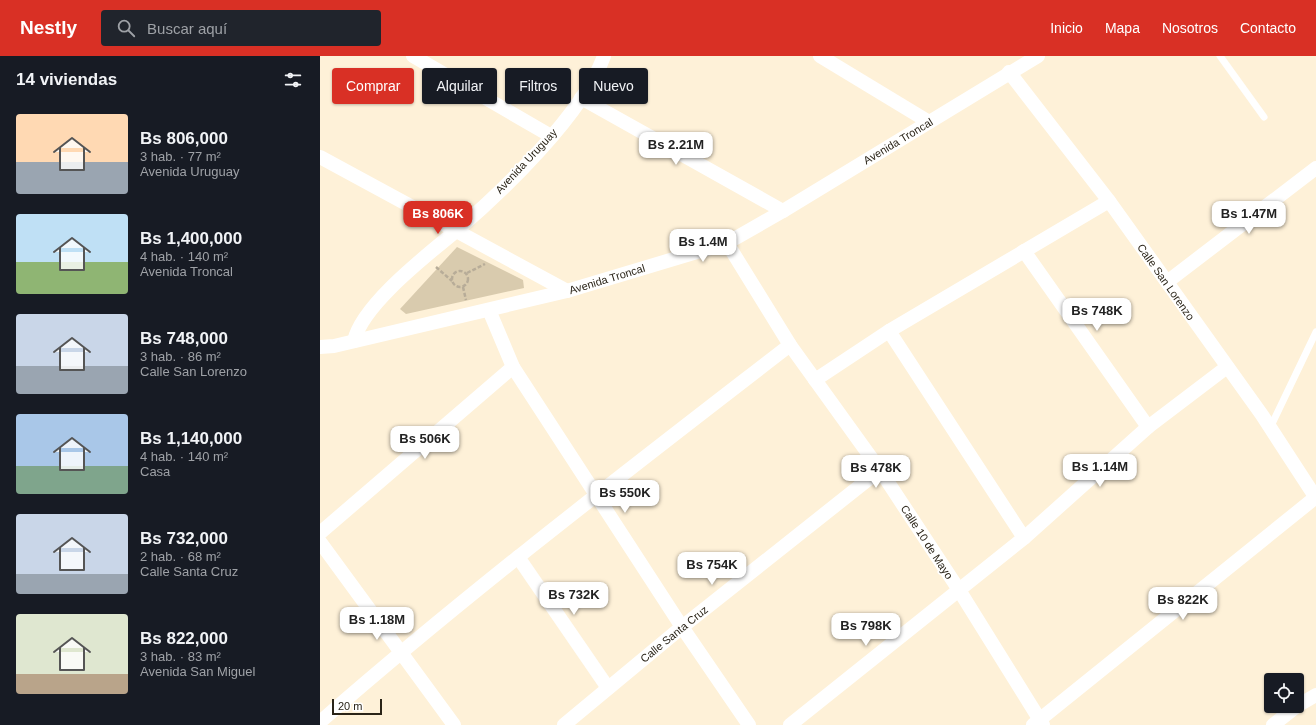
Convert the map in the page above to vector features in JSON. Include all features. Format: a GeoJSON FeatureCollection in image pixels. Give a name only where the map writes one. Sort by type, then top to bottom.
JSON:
{"type":"FeatureCollection","features":[{"type":"Feature","properties":{"kind":"street"},"geometry":{"type":"LineString","coordinates":[[413,56],[551,136]]}},
{"type":"Feature","properties":{"kind":"street"},"geometry":{"type":"LineString","coordinates":[[820,56],[929,122]]}},
{"type":"Feature","properties":{"kind":"street","name":"Avenida Troncal"},"geometry":{"type":"LineString","coordinates":[[320,347],[334,346],[568,291],[727,242],[784,211],[1009,72],[1038,56]]}},
{"type":"Feature","properties":{"kind":"street","name":"Avenida Uruguay"},"geometry":{"type":"LineString","coordinates":[[600,68],[604,57]]}},
{"type":"Feature","properties":{"kind":"street","name":"Calle San Lorenzo"},"geometry":{"type":"LineString","coordinates":[[1009,72],[1109,201],[1270,428],[1316,497]]}},
{"type":"Feature","properties":{"kind":"street","name":"Avenida Uruguay"},"geometry":{"type":"LineString","coordinates":[[354,341],[356,332],[364,318],[423,257],[502,189],[551,136],[579,101]]}},
{"type":"Feature","properties":{"kind":"street"},"geometry":{"type":"LineString","coordinates":[[592,104],[784,211]]}},
{"type":"Feature","properties":{"kind":"street"},"geometry":{"type":"LineString","coordinates":[[320,157],[568,291]]}},
{"type":"Feature","properties":{"kind":"street"},"geometry":{"type":"LineString","coordinates":[[1167,282],[1316,168]]}},
{"type":"Feature","properties":{"kind":"street"},"geometry":{"type":"LineString","coordinates":[[815,380],[889,331],[1109,201]]}},
{"type":"Feature","properties":{"kind":"street","name":"Calle 10 de Mayo"},"geometry":{"type":"LineString","coordinates":[[727,242],[790,345],[880,470],[959,590],[1038,723]]}},
{"type":"Feature","properties":{"kind":"street"},"geometry":{"type":"LineString","coordinates":[[1024,251],[1148,427]]}},
{"type":"Feature","properties":{"kind":"street"},"geometry":{"type":"LineString","coordinates":[[489,310],[513,367],[597,494],[682,627],[749,725]]}},
{"type":"Feature","properties":{"kind":"street"},"geometry":{"type":"LineString","coordinates":[[889,331],[1024,538]]}},
{"type":"Feature","properties":{"kind":"street"},"geometry":{"type":"LineString","coordinates":[[320,338],[334,346]]}},
{"type":"Feature","properties":{"kind":"street"},"geometry":{"type":"LineString","coordinates":[[320,722],[400,652],[518,557],[790,345]]}},
{"type":"Feature","properties":{"kind":"street"},"geometry":{"type":"LineString","coordinates":[[320,532],[513,367]]}},
{"type":"Feature","properties":{"kind":"street"},"geometry":{"type":"LineString","coordinates":[[790,725],[1024,538],[1148,427],[1227,367]]}},
{"type":"Feature","properties":{"kind":"street","name":"Calle Santa Cruz"},"geometry":{"type":"LineString","coordinates":[[564,725],[682,627],[880,470]]}},
{"type":"Feature","properties":{"kind":"street"},"geometry":{"type":"LineString","coordinates":[[1038,723],[1316,497]]}},
{"type":"Feature","properties":{"kind":"street"},"geometry":{"type":"LineString","coordinates":[[320,542],[454,725]]}},
{"type":"Feature","properties":{"kind":"street"},"geometry":{"type":"LineString","coordinates":[[518,557],[608,688]]}},
{"type":"Feature","properties":{"kind":"street"},"geometry":{"type":"LineString","coordinates":[[1304,702],[1316,695]]}},
{"type":"Feature","properties":{"kind":"street"},"geometry":{"type":"LineString","coordinates":[[1273,725],[1288,713]]}},
{"type":"Feature","properties":{"kind":"lane"},"geometry":{"type":"LineString","coordinates":[[1220,56],[1264,117]]}},
{"type":"Feature","properties":{"kind":"lane"},"geometry":{"type":"LineString","coordinates":[[1270,428],[1316,332]]}},
{"type":"Feature","properties":{"kind":"path"},"geometry":{"type":"LineString","coordinates":[[423,257],[458,287],[463,286],[469,281],[468,275],[462,270],[456,271],[452,275],[452,281]]}},
{"type":"Feature","properties":{"kind":"shaded area"},"geometry":{"type":"Polygon","coordinates":[[[457,247],[523,280],[524,288],[406,314],[400,309],[457,247]]]}}]}
